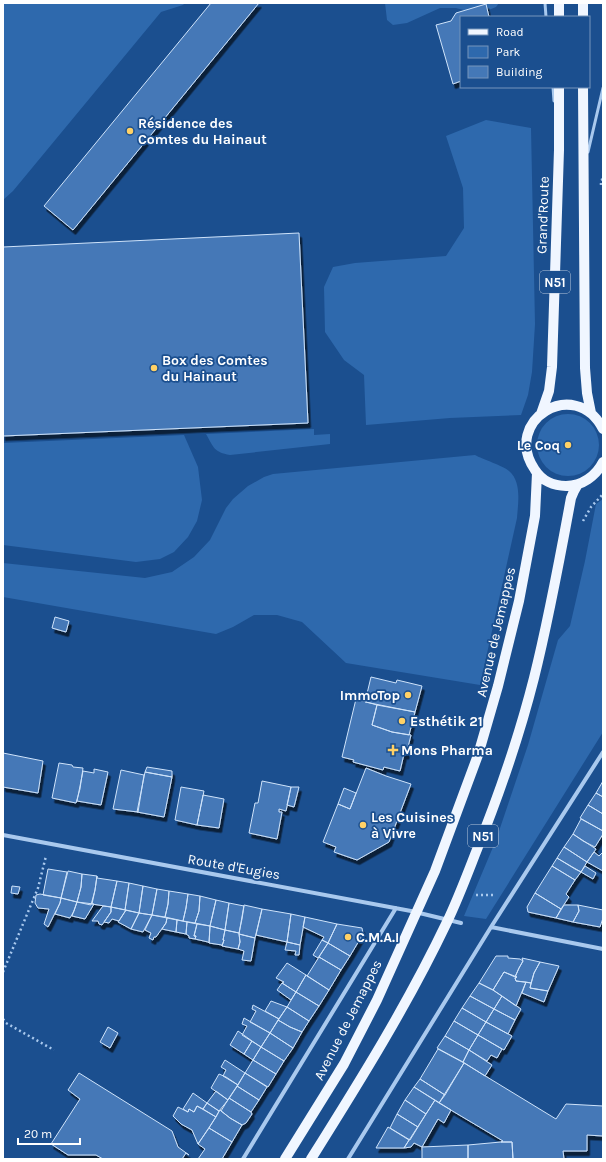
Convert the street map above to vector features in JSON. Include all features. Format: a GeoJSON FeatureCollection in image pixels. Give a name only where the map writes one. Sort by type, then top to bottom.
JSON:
{"type":"FeatureCollection","features":[{"type":"Feature","properties":{"kind":"main road"},"geometry":{"type":"LineString","coordinates":[[559,3],[559,16]]}},
{"type":"Feature","properties":{"kind":"main road"},"geometry":{"type":"LineString","coordinates":[[583,3],[583,16]]}},
{"type":"Feature","properties":{"kind":"main road","name":"Grand'Route"},"geometry":{"type":"LineString","coordinates":[[541,414],[549,391],[552,367],[559,150],[559,88]]}},
{"type":"Feature","properties":{"kind":"main road","name":"N51"},"geometry":{"type":"LineString","coordinates":[[583,88],[585,368],[587,393],[591,413]]}},
{"type":"Feature","properties":{"kind":"main road"},"geometry":{"type":"LineString","coordinates":[[603,429],[596,417],[591,413],[576,406],[567,404],[553,407],[541,414],[534,420],[526,438],[526,448],[529,461],[537,473],[548,482],[568,486],[578,484],[590,478],[599,469],[603,462]]}},
{"type":"Feature","properties":{"kind":"main road","name":"Avenue de Jemappes"},"geometry":{"type":"LineString","coordinates":[[285,1159],[344,1064],[377,1000],[435,871],[478,755],[498,686],[519,600],[535,516],[537,473]]}},
{"type":"Feature","properties":{"kind":"main road","name":"N51"},"geometry":{"type":"LineString","coordinates":[[311,1159],[392,1027],[422,973],[461,890],[492,811],[519,733],[548,618],[571,498],[578,484]]}},
{"type":"Feature","properties":{"kind":"street"},"geometry":{"type":"LineString","coordinates":[[348,1159],[491,927],[603,752]]}},
{"type":"Feature","properties":{"kind":"street","name":"Route d'Eugies"},"geometry":{"type":"LineString","coordinates":[[3,836],[396,908],[461,923]]}},
{"type":"Feature","properties":{"kind":"street","name":"Avenue de Jemappes"},"geometry":{"type":"LineString","coordinates":[[243,1159],[396,908]]}},
{"type":"Feature","properties":{"kind":"street"},"geometry":{"type":"LineString","coordinates":[[491,927],[603,949]]}},
{"type":"Feature","properties":{"kind":"lane"},"geometry":{"type":"LineString","coordinates":[[545,3],[546,16]]}},
{"type":"Feature","properties":{"kind":"lane"},"geometry":{"type":"LineString","coordinates":[[553,88],[559,150]]}},
{"type":"Feature","properties":{"kind":"lane"},"geometry":{"type":"LineString","coordinates":[[583,171],[603,88]]}},
{"type":"Feature","properties":{"kind":"path"},"geometry":{"type":"LineString","coordinates":[[583,522],[591,507],[603,494]]}},
{"type":"Feature","properties":{"kind":"path"},"geometry":{"type":"LineString","coordinates":[[3,972],[38,888],[49,844]]}},
{"type":"Feature","properties":{"kind":"path"},"geometry":{"type":"LineString","coordinates":[[474,895],[495,895]]}},
{"type":"Feature","properties":{"kind":"path"},"geometry":{"type":"LineString","coordinates":[[3,1019],[6,1023],[54,1050]]}},
{"type":"Feature","properties":{"kind":"green space"},"geometry":{"type":"Polygon","coordinates":[[[3,3],[185,3],[161,12],[13,191],[3,200],[3,3]]]}},
{"type":"Feature","properties":{"kind":"green space"},"geometry":{"type":"Polygon","coordinates":[[[385,3],[499,3],[496,7],[479,14],[456,8],[440,8],[407,23],[393,25],[387,20],[385,3]]]}},
{"type":"Feature","properties":{"kind":"green space"},"geometry":{"type":"Polygon","coordinates":[[[486,120],[531,128],[535,324],[532,372],[528,395],[521,415],[450,418],[366,425],[364,375],[344,360],[325,332],[324,287],[333,267],[355,263],[446,256],[464,228],[463,188],[446,136],[486,120]]]}},
{"type":"Feature","properties":{"kind":"green space"},"geometry":{"type":"Polygon","coordinates":[[[568,414],[580,417],[590,423],[596,433],[599,445],[596,457],[590,467],[580,473],[568,476],[556,473],[546,467],[540,457],[537,445],[540,433],[546,423],[556,417],[568,414]]]}},
{"type":"Feature","properties":{"kind":"green space"},"geometry":{"type":"Polygon","coordinates":[[[314,429],[314,435],[330,434],[330,444],[230,455],[217,451],[206,434],[314,429]]]}},
{"type":"Feature","properties":{"kind":"green space"},"geometry":{"type":"Polygon","coordinates":[[[184,435],[198,467],[202,500],[197,521],[188,537],[174,552],[160,559],[136,562],[3,545],[3,443],[184,435]]]}},
{"type":"Feature","properties":{"kind":"green space"},"geometry":{"type":"Polygon","coordinates":[[[475,455],[509,471],[518,487],[517,518],[480,685],[346,663],[302,622],[277,615],[254,615],[233,627],[216,634],[3,597],[3,563],[145,578],[172,572],[194,557],[210,540],[226,508],[233,499],[248,486],[273,474],[475,455]]]}},
{"type":"Feature","properties":{"kind":"green space"},"geometry":{"type":"Polygon","coordinates":[[[603,499],[603,732],[486,919],[464,916],[496,840],[528,745],[558,640],[570,626],[596,504],[603,499]]]}},
{"type":"Feature","properties":{"kind":"building","name":"Résidence des Comtes du Hainaut"},"geometry":{"type":"Polygon","coordinates":[[[211,3],[259,3],[73,230],[44,206],[211,3]]]}},
{"type":"Feature","properties":{"kind":"building"},"geometry":{"type":"Polygon","coordinates":[[[486,4],[489,16],[460,16],[460,81],[453,84],[436,25],[451,21],[456,13],[486,4]]]}},
{"type":"Feature","properties":{"kind":"building","name":"Box des Comtes du Hainaut"},"geometry":{"type":"Polygon","coordinates":[[[299,233],[308,423],[3,436],[3,247],[299,233]]]}},
{"type":"Feature","properties":{"kind":"building"},"geometry":{"type":"Polygon","coordinates":[[[55,617],[69,621],[66,632],[52,628],[55,617]]]}},
{"type":"Feature","properties":{"kind":"building"},"geometry":{"type":"Polygon","coordinates":[[[371,677],[396,683],[397,680],[422,686],[415,712],[365,702],[371,677]]]}},
{"type":"Feature","properties":{"kind":"building"},"geometry":{"type":"Polygon","coordinates":[[[356,699],[377,705],[372,725],[392,732],[411,735],[400,771],[384,767],[383,770],[353,762],[354,760],[342,757],[356,699]]]}},
{"type":"Feature","properties":{"kind":"building"},"geometry":{"type":"Polygon","coordinates":[[[377,705],[415,712],[409,735],[392,732],[372,725],[377,705]]]}},
{"type":"Feature","properties":{"kind":"building"},"geometry":{"type":"Polygon","coordinates":[[[3,753],[43,761],[38,793],[3,787],[3,753]]]}},
{"type":"Feature","properties":{"kind":"building"},"geometry":{"type":"Polygon","coordinates":[[[59,763],[83,768],[76,803],[52,798],[59,763]]]}},
{"type":"Feature","properties":{"kind":"building"},"geometry":{"type":"Polygon","coordinates":[[[147,767],[172,771],[172,777],[145,772],[147,767]]]}},
{"type":"Feature","properties":{"kind":"building","name":"Les Cuisines à Vivre"},"geometry":{"type":"Polygon","coordinates":[[[366,768],[411,784],[389,842],[357,860],[334,852],[336,847],[323,842],[338,804],[350,809],[366,768]]]}},
{"type":"Feature","properties":{"kind":"building"},"geometry":{"type":"Polygon","coordinates":[[[94,769],[108,772],[101,805],[77,801],[83,771],[94,773],[94,769]]]}},
{"type":"Feature","properties":{"kind":"building"},"geometry":{"type":"Polygon","coordinates":[[[121,770],[144,775],[138,812],[113,809],[121,770]]]}},
{"type":"Feature","properties":{"kind":"building"},"geometry":{"type":"Polygon","coordinates":[[[145,772],[172,777],[164,817],[137,812],[145,772]]]}},
{"type":"Feature","properties":{"kind":"building"},"geometry":{"type":"Polygon","coordinates":[[[262,781],[291,787],[286,811],[279,809],[279,812],[282,812],[277,839],[249,833],[255,803],[258,803],[262,781]]]}},
{"type":"Feature","properties":{"kind":"building"},"geometry":{"type":"Polygon","coordinates":[[[603,781],[603,797],[596,793],[603,781]]]}},
{"type":"Feature","properties":{"kind":"building"},"geometry":{"type":"Polygon","coordinates":[[[181,787],[204,791],[197,825],[175,820],[181,787]]]}},
{"type":"Feature","properties":{"kind":"building"},"geometry":{"type":"Polygon","coordinates":[[[291,787],[299,787],[294,807],[287,805],[291,787]]]}},
{"type":"Feature","properties":{"kind":"building"},"geometry":{"type":"Polygon","coordinates":[[[344,788],[356,793],[350,809],[338,804],[344,788]]]}},
{"type":"Feature","properties":{"kind":"building"},"geometry":{"type":"Polygon","coordinates":[[[596,793],[603,797],[603,814],[588,805],[596,793]]]}},
{"type":"Feature","properties":{"kind":"building"},"geometry":{"type":"Polygon","coordinates":[[[203,795],[224,799],[219,828],[197,825],[203,795]]]}},
{"type":"Feature","properties":{"kind":"building"},"geometry":{"type":"Polygon","coordinates":[[[588,805],[603,814],[603,831],[580,818],[588,805]]]}},
{"type":"Feature","properties":{"kind":"building"},"geometry":{"type":"Polygon","coordinates":[[[581,819],[603,831],[603,834],[595,847],[573,834],[581,819]]]}},
{"type":"Feature","properties":{"kind":"building"},"geometry":{"type":"Polygon","coordinates":[[[573,834],[596,849],[587,862],[564,847],[573,834]]]}},
{"type":"Feature","properties":{"kind":"building"},"geometry":{"type":"Polygon","coordinates":[[[564,847],[587,862],[581,872],[557,858],[564,847]]]}},
{"type":"Feature","properties":{"kind":"building"},"geometry":{"type":"Polygon","coordinates":[[[594,852],[599,856],[602,853],[603,854],[603,871],[587,862],[594,852]]]}},
{"type":"Feature","properties":{"kind":"building"},"geometry":{"type":"Polygon","coordinates":[[[557,858],[581,872],[575,880],[552,866],[557,858]]]}},
{"type":"Feature","properties":{"kind":"building"},"geometry":{"type":"Polygon","coordinates":[[[552,866],[575,880],[566,894],[569,897],[561,909],[535,893],[552,866]]]}},
{"type":"Feature","properties":{"kind":"building"},"geometry":{"type":"Polygon","coordinates":[[[585,866],[596,873],[593,879],[581,872],[585,866]]]}},
{"type":"Feature","properties":{"kind":"building"},"geometry":{"type":"Polygon","coordinates":[[[48,869],[67,872],[61,898],[43,895],[48,869]]]}},
{"type":"Feature","properties":{"kind":"building"},"geometry":{"type":"Polygon","coordinates":[[[68,871],[82,874],[81,887],[77,902],[61,898],[68,871]]]}},
{"type":"Feature","properties":{"kind":"building"},"geometry":{"type":"Polygon","coordinates":[[[82,874],[97,876],[91,905],[77,902],[81,887],[82,874]]]}},
{"type":"Feature","properties":{"kind":"building"},"geometry":{"type":"Polygon","coordinates":[[[97,876],[97,878],[117,881],[111,907],[92,904],[97,876]]]}},
{"type":"Feature","properties":{"kind":"building"},"geometry":{"type":"Polygon","coordinates":[[[117,881],[129,883],[125,910],[111,907],[117,881]]]}},
{"type":"Feature","properties":{"kind":"building"},"geometry":{"type":"Polygon","coordinates":[[[129,883],[143,886],[139,913],[125,910],[129,883]]]}},
{"type":"Feature","properties":{"kind":"building"},"geometry":{"type":"Polygon","coordinates":[[[12,886],[20,887],[18,894],[11,893],[12,886]]]}},
{"type":"Feature","properties":{"kind":"building"},"geometry":{"type":"Polygon","coordinates":[[[143,886],[157,889],[152,915],[139,913],[143,886]]]}},
{"type":"Feature","properties":{"kind":"building"},"geometry":{"type":"Polygon","coordinates":[[[157,889],[169,891],[165,917],[152,915],[157,889]]]}},
{"type":"Feature","properties":{"kind":"building"},"geometry":{"type":"Polygon","coordinates":[[[169,891],[188,894],[183,921],[165,917],[169,891]]]}},
{"type":"Feature","properties":{"kind":"building"},"geometry":{"type":"Polygon","coordinates":[[[535,893],[561,909],[556,918],[528,912],[527,907],[535,893]]]}},
{"type":"Feature","properties":{"kind":"building"},"geometry":{"type":"Polygon","coordinates":[[[40,894],[61,898],[48,927],[44,924],[49,909],[38,908],[35,903],[36,895],[40,894]]]}},
{"type":"Feature","properties":{"kind":"building"},"geometry":{"type":"Polygon","coordinates":[[[188,894],[200,896],[199,911],[195,923],[183,921],[188,894]]]}},
{"type":"Feature","properties":{"kind":"building"},"geometry":{"type":"Polygon","coordinates":[[[200,896],[216,900],[210,926],[195,923],[199,911],[200,896]]]}},
{"type":"Feature","properties":{"kind":"building"},"geometry":{"type":"Polygon","coordinates":[[[61,898],[77,902],[70,918],[55,914],[61,898]]]}},
{"type":"Feature","properties":{"kind":"building"},"geometry":{"type":"Polygon","coordinates":[[[216,900],[229,903],[225,930],[210,926],[216,900]]]}},
{"type":"Feature","properties":{"kind":"building"},"geometry":{"type":"Polygon","coordinates":[[[77,902],[94,904],[85,919],[72,916],[77,902]]]}},
{"type":"Feature","properties":{"kind":"building"},"geometry":{"type":"Polygon","coordinates":[[[229,903],[244,906],[239,933],[225,930],[229,903]]]}},
{"type":"Feature","properties":{"kind":"building"},"geometry":{"type":"Polygon","coordinates":[[[244,905],[262,909],[255,938],[239,934],[244,905]]]}},
{"type":"Feature","properties":{"kind":"building"},"geometry":{"type":"Polygon","coordinates":[[[564,905],[578,905],[579,911],[573,922],[556,918],[564,905]]]}},
{"type":"Feature","properties":{"kind":"building"},"geometry":{"type":"Polygon","coordinates":[[[578,905],[603,910],[603,918],[600,927],[573,922],[579,911],[578,905]]]}},
{"type":"Feature","properties":{"kind":"building"},"geometry":{"type":"Polygon","coordinates":[[[103,906],[111,907],[111,912],[102,925],[99,924],[98,921],[92,921],[103,906]]]}},
{"type":"Feature","properties":{"kind":"building"},"geometry":{"type":"Polygon","coordinates":[[[111,907],[126,910],[119,921],[112,919],[109,923],[104,922],[111,912],[111,907]]]}},
{"type":"Feature","properties":{"kind":"building"},"geometry":{"type":"Polygon","coordinates":[[[262,909],[291,914],[287,942],[256,935],[262,909]]]}},
{"type":"Feature","properties":{"kind":"building"},"geometry":{"type":"Polygon","coordinates":[[[126,910],[139,913],[131,929],[118,922],[126,910]]]}},
{"type":"Feature","properties":{"kind":"building"},"geometry":{"type":"Polygon","coordinates":[[[139,913],[152,915],[143,932],[131,929],[139,913]]]}},
{"type":"Feature","properties":{"kind":"building"},"geometry":{"type":"Polygon","coordinates":[[[291,914],[305,917],[300,945],[287,942],[291,914]]]}},
{"type":"Feature","properties":{"kind":"building"},"geometry":{"type":"Polygon","coordinates":[[[152,915],[167,918],[166,923],[153,940],[149,938],[151,933],[145,930],[152,915]]]}},
{"type":"Feature","properties":{"kind":"building"},"geometry":{"type":"Polygon","coordinates":[[[305,917],[337,924],[328,943],[322,940],[324,937],[303,927],[305,917]]]}},
{"type":"Feature","properties":{"kind":"building"},"geometry":{"type":"Polygon","coordinates":[[[167,918],[177,920],[176,932],[162,929],[167,918]]]}},
{"type":"Feature","properties":{"kind":"building"},"geometry":{"type":"Polygon","coordinates":[[[177,920],[187,922],[186,934],[176,932],[177,920]]]}},
{"type":"Feature","properties":{"kind":"building"},"geometry":{"type":"Polygon","coordinates":[[[187,922],[197,924],[194,936],[196,936],[195,939],[189,938],[186,934],[187,922]]]}},
{"type":"Feature","properties":{"kind":"building"},"geometry":{"type":"Polygon","coordinates":[[[197,924],[210,926],[209,943],[195,939],[196,936],[194,936],[197,924]]]}},
{"type":"Feature","properties":{"kind":"building"},"geometry":{"type":"Polygon","coordinates":[[[337,924],[362,928],[363,934],[350,956],[328,943],[337,924]]]}},
{"type":"Feature","properties":{"kind":"building"},"geometry":{"type":"Polygon","coordinates":[[[210,926],[225,930],[222,946],[209,943],[210,926]]]}},
{"type":"Feature","properties":{"kind":"building"},"geometry":{"type":"Polygon","coordinates":[[[225,930],[239,933],[240,942],[238,949],[222,946],[225,930]]]}},
{"type":"Feature","properties":{"kind":"building"},"geometry":{"type":"Polygon","coordinates":[[[239,934],[255,938],[251,961],[242,960],[244,951],[238,949],[240,942],[239,934]]]}},
{"type":"Feature","properties":{"kind":"building"},"geometry":{"type":"Polygon","coordinates":[[[322,940],[328,943],[318,958],[313,955],[322,940]]]}},
{"type":"Feature","properties":{"kind":"building"},"geometry":{"type":"Polygon","coordinates":[[[287,942],[300,945],[299,955],[295,955],[296,951],[285,950],[287,942]]]}},
{"type":"Feature","properties":{"kind":"building"},"geometry":{"type":"Polygon","coordinates":[[[328,943],[350,956],[341,970],[319,957],[328,943]]]}},
{"type":"Feature","properties":{"kind":"building"},"geometry":{"type":"Polygon","coordinates":[[[496,956],[508,956],[508,958],[520,959],[523,961],[515,977],[504,972],[493,990],[479,983],[496,956]]]}},
{"type":"Feature","properties":{"kind":"building"},"geometry":{"type":"Polygon","coordinates":[[[319,957],[341,970],[329,990],[307,976],[319,957]]]}},
{"type":"Feature","properties":{"kind":"building"},"geometry":{"type":"Polygon","coordinates":[[[522,958],[540,962],[531,983],[516,981],[515,978],[517,977],[515,977],[523,961],[522,958]]]}},
{"type":"Feature","properties":{"kind":"building"},"geometry":{"type":"Polygon","coordinates":[[[540,962],[559,966],[548,991],[530,988],[534,973],[540,962]]]}},
{"type":"Feature","properties":{"kind":"building"},"geometry":{"type":"Polygon","coordinates":[[[287,963],[306,975],[296,992],[282,983],[284,982],[276,978],[287,963]]]}},
{"type":"Feature","properties":{"kind":"building"},"geometry":{"type":"Polygon","coordinates":[[[504,972],[517,977],[515,978],[516,981],[526,982],[516,1006],[493,990],[504,972]]]}},
{"type":"Feature","properties":{"kind":"building"},"geometry":{"type":"Polygon","coordinates":[[[306,975],[329,990],[319,1006],[296,992],[306,975]]]}},
{"type":"Feature","properties":{"kind":"building"},"geometry":{"type":"Polygon","coordinates":[[[526,982],[531,983],[530,988],[548,991],[544,1002],[522,993],[526,982]]]}},
{"type":"Feature","properties":{"kind":"building"},"geometry":{"type":"Polygon","coordinates":[[[282,983],[296,992],[291,1000],[277,990],[282,983]]]}},
{"type":"Feature","properties":{"kind":"building"},"geometry":{"type":"Polygon","coordinates":[[[479,983],[502,996],[494,1009],[470,996],[479,983]]]}},
{"type":"Feature","properties":{"kind":"building"},"geometry":{"type":"Polygon","coordinates":[[[296,992],[319,1006],[309,1021],[287,1007],[296,992]]]}},
{"type":"Feature","properties":{"kind":"building"},"geometry":{"type":"Polygon","coordinates":[[[470,996],[494,1009],[486,1022],[462,1008],[470,996]]]}},
{"type":"Feature","properties":{"kind":"building"},"geometry":{"type":"Polygon","coordinates":[[[502,996],[521,1009],[515,1020],[494,1009],[502,996]]]}},
{"type":"Feature","properties":{"kind":"building"},"geometry":{"type":"Polygon","coordinates":[[[271,1001],[287,1007],[279,1019],[265,1011],[271,1001]]]}},
{"type":"Feature","properties":{"kind":"building"},"geometry":{"type":"Polygon","coordinates":[[[253,1005],[279,1019],[270,1033],[250,1022],[256,1011],[252,1009],[253,1005]]]}},
{"type":"Feature","properties":{"kind":"building"},"geometry":{"type":"Polygon","coordinates":[[[287,1007],[309,1021],[302,1032],[278,1020],[287,1007]]]}},
{"type":"Feature","properties":{"kind":"building"},"geometry":{"type":"Polygon","coordinates":[[[462,1008],[486,1022],[478,1035],[454,1021],[462,1008]]]}},
{"type":"Feature","properties":{"kind":"building"},"geometry":{"type":"Polygon","coordinates":[[[494,1009],[515,1020],[508,1034],[486,1022],[494,1009]]]}},
{"type":"Feature","properties":{"kind":"building"},"geometry":{"type":"Polygon","coordinates":[[[244,1018],[270,1033],[261,1047],[242,1035],[247,1026],[242,1024],[244,1018]]]}},
{"type":"Feature","properties":{"kind":"building"},"geometry":{"type":"Polygon","coordinates":[[[278,1020],[302,1032],[293,1048],[270,1033],[278,1020]]]}},
{"type":"Feature","properties":{"kind":"building"},"geometry":{"type":"Polygon","coordinates":[[[454,1021],[478,1035],[469,1050],[445,1036],[454,1021]]]}},
{"type":"Feature","properties":{"kind":"building"},"geometry":{"type":"Polygon","coordinates":[[[486,1022],[512,1036],[504,1050],[478,1035],[486,1022]]]}},
{"type":"Feature","properties":{"kind":"building"},"geometry":{"type":"Polygon","coordinates":[[[108,1027],[118,1033],[110,1048],[100,1042],[108,1027]]]}},
{"type":"Feature","properties":{"kind":"building"},"geometry":{"type":"Polygon","coordinates":[[[238,1031],[252,1041],[244,1054],[230,1045],[238,1031]]]}},
{"type":"Feature","properties":{"kind":"building"},"geometry":{"type":"Polygon","coordinates":[[[270,1033],[293,1048],[284,1061],[261,1047],[270,1033]]]}},
{"type":"Feature","properties":{"kind":"building"},"geometry":{"type":"Polygon","coordinates":[[[478,1035],[502,1049],[497,1058],[491,1055],[487,1061],[469,1050],[478,1035]]]}},
{"type":"Feature","properties":{"kind":"building"},"geometry":{"type":"Polygon","coordinates":[[[445,1036],[469,1050],[463,1062],[437,1048],[445,1036]]]}},
{"type":"Feature","properties":{"kind":"building"},"geometry":{"type":"Polygon","coordinates":[[[252,1041],[261,1047],[253,1060],[244,1054],[252,1041]]]}},
{"type":"Feature","properties":{"kind":"building"},"geometry":{"type":"Polygon","coordinates":[[[261,1047],[284,1061],[276,1074],[253,1060],[261,1047]]]}},
{"type":"Feature","properties":{"kind":"building"},"geometry":{"type":"Polygon","coordinates":[[[438,1049],[464,1063],[445,1095],[420,1079],[438,1049]]]}},
{"type":"Feature","properties":{"kind":"building"},"geometry":{"type":"Polygon","coordinates":[[[469,1050],[492,1065],[485,1076],[463,1062],[469,1050]]]}},
{"type":"Feature","properties":{"kind":"building"},"geometry":{"type":"Polygon","coordinates":[[[225,1060],[245,1073],[238,1085],[223,1076],[226,1070],[221,1067],[225,1060]]]}},
{"type":"Feature","properties":{"kind":"building"},"geometry":{"type":"Polygon","coordinates":[[[253,1060],[276,1074],[268,1087],[245,1073],[253,1060]]]}},
{"type":"Feature","properties":{"kind":"building"},"geometry":{"type":"Polygon","coordinates":[[[464,1063],[556,1119],[566,1104],[603,1106],[603,1136],[587,1135],[587,1151],[563,1151],[564,1159],[513,1159],[512,1142],[501,1142],[503,1141],[439,1103],[464,1063]]]}},
{"type":"Feature","properties":{"kind":"building"},"geometry":{"type":"Polygon","coordinates":[[[79,1073],[172,1131],[178,1147],[189,1155],[186,1153],[182,1159],[103,1159],[96,1155],[68,1155],[51,1144],[80,1099],[68,1090],[79,1073]]]}},
{"type":"Feature","properties":{"kind":"building"},"geometry":{"type":"Polygon","coordinates":[[[245,1073],[267,1087],[259,1100],[237,1086],[245,1073]]]}},
{"type":"Feature","properties":{"kind":"building"},"geometry":{"type":"Polygon","coordinates":[[[219,1074],[238,1085],[228,1100],[211,1088],[219,1074]]]}},
{"type":"Feature","properties":{"kind":"building"},"geometry":{"type":"Polygon","coordinates":[[[420,1079],[445,1095],[439,1103],[414,1087],[420,1079]]]}},
{"type":"Feature","properties":{"kind":"building"},"geometry":{"type":"Polygon","coordinates":[[[237,1086],[259,1100],[251,1112],[229,1098],[237,1086]]]}},
{"type":"Feature","properties":{"kind":"building"},"geometry":{"type":"Polygon","coordinates":[[[414,1087],[435,1100],[426,1114],[405,1100],[414,1087]]]}},
{"type":"Feature","properties":{"kind":"building"},"geometry":{"type":"Polygon","coordinates":[[[216,1091],[228,1100],[219,1111],[207,1103],[216,1091]]]}},
{"type":"Feature","properties":{"kind":"building"},"geometry":{"type":"Polygon","coordinates":[[[193,1093],[207,1103],[203,1109],[197,1106],[194,1112],[189,1109],[188,1112],[183,1109],[193,1093]]]}},
{"type":"Feature","properties":{"kind":"building"},"geometry":{"type":"Polygon","coordinates":[[[229,1098],[251,1112],[252,1114],[246,1123],[242,1125],[221,1111],[229,1098]]]}},
{"type":"Feature","properties":{"kind":"building"},"geometry":{"type":"Polygon","coordinates":[[[405,1100],[426,1114],[418,1127],[397,1114],[405,1100]]]}},
{"type":"Feature","properties":{"kind":"building"},"geometry":{"type":"Polygon","coordinates":[[[435,1100],[451,1110],[444,1123],[438,1119],[422,1147],[414,1143],[411,1147],[404,1148],[435,1100]]]}},
{"type":"Feature","properties":{"kind":"building"},"geometry":{"type":"Polygon","coordinates":[[[207,1103],[219,1111],[216,1117],[203,1109],[207,1103]]]}},
{"type":"Feature","properties":{"kind":"building"},"geometry":{"type":"Polygon","coordinates":[[[197,1106],[216,1117],[198,1144],[192,1130],[181,1124],[173,1116],[178,1107],[188,1112],[189,1109],[194,1112],[197,1106]]]}},
{"type":"Feature","properties":{"kind":"building"},"geometry":{"type":"Polygon","coordinates":[[[220,1110],[242,1125],[232,1142],[209,1128],[220,1110]]]}},
{"type":"Feature","properties":{"kind":"building"},"geometry":{"type":"Polygon","coordinates":[[[397,1114],[418,1127],[410,1140],[390,1128],[397,1114]]]}},
{"type":"Feature","properties":{"kind":"building"},"geometry":{"type":"Polygon","coordinates":[[[388,1127],[409,1140],[404,1148],[376,1148],[388,1127]]]}},
{"type":"Feature","properties":{"kind":"building"},"geometry":{"type":"Polygon","coordinates":[[[209,1128],[232,1142],[222,1159],[198,1159],[205,1149],[198,1144],[209,1128]]]}},
{"type":"Feature","properties":{"kind":"building"},"geometry":{"type":"Polygon","coordinates":[[[512,1142],[513,1159],[468,1159],[468,1145],[512,1142]]]}},
{"type":"Feature","properties":{"kind":"building"},"geometry":{"type":"Polygon","coordinates":[[[468,1145],[468,1159],[422,1159],[422,1147],[468,1145]]]}},
{"type":"Feature","properties":{"kind":"place","name":"Résidence des Comtes du Hainaut"},"geometry":{"type":"Point","coordinates":[130,131]}},
{"type":"Feature","properties":{"kind":"place","name":"Box des Comtes du Hainaut"},"geometry":{"type":"Point","coordinates":[154,368]}},
{"type":"Feature","properties":{"kind":"place","name":"Le Coq"},"geometry":{"type":"Point","coordinates":[568,445]}},
{"type":"Feature","properties":{"kind":"place","name":"ImmoTop"},"geometry":{"type":"Point","coordinates":[408,695]}},
{"type":"Feature","properties":{"kind":"place","name":"Esthétik 21"},"geometry":{"type":"Point","coordinates":[402,721]}},
{"type":"Feature","properties":{"kind":"place","name":"Mons Pharma"},"geometry":{"type":"Point","coordinates":[393,750]}},
{"type":"Feature","properties":{"kind":"place","name":"Les Cuisines à Vivre"},"geometry":{"type":"Point","coordinates":[363,825]}},
{"type":"Feature","properties":{"kind":"place","name":"C.M.A.I"},"geometry":{"type":"Point","coordinates":[348,937]}}]}
